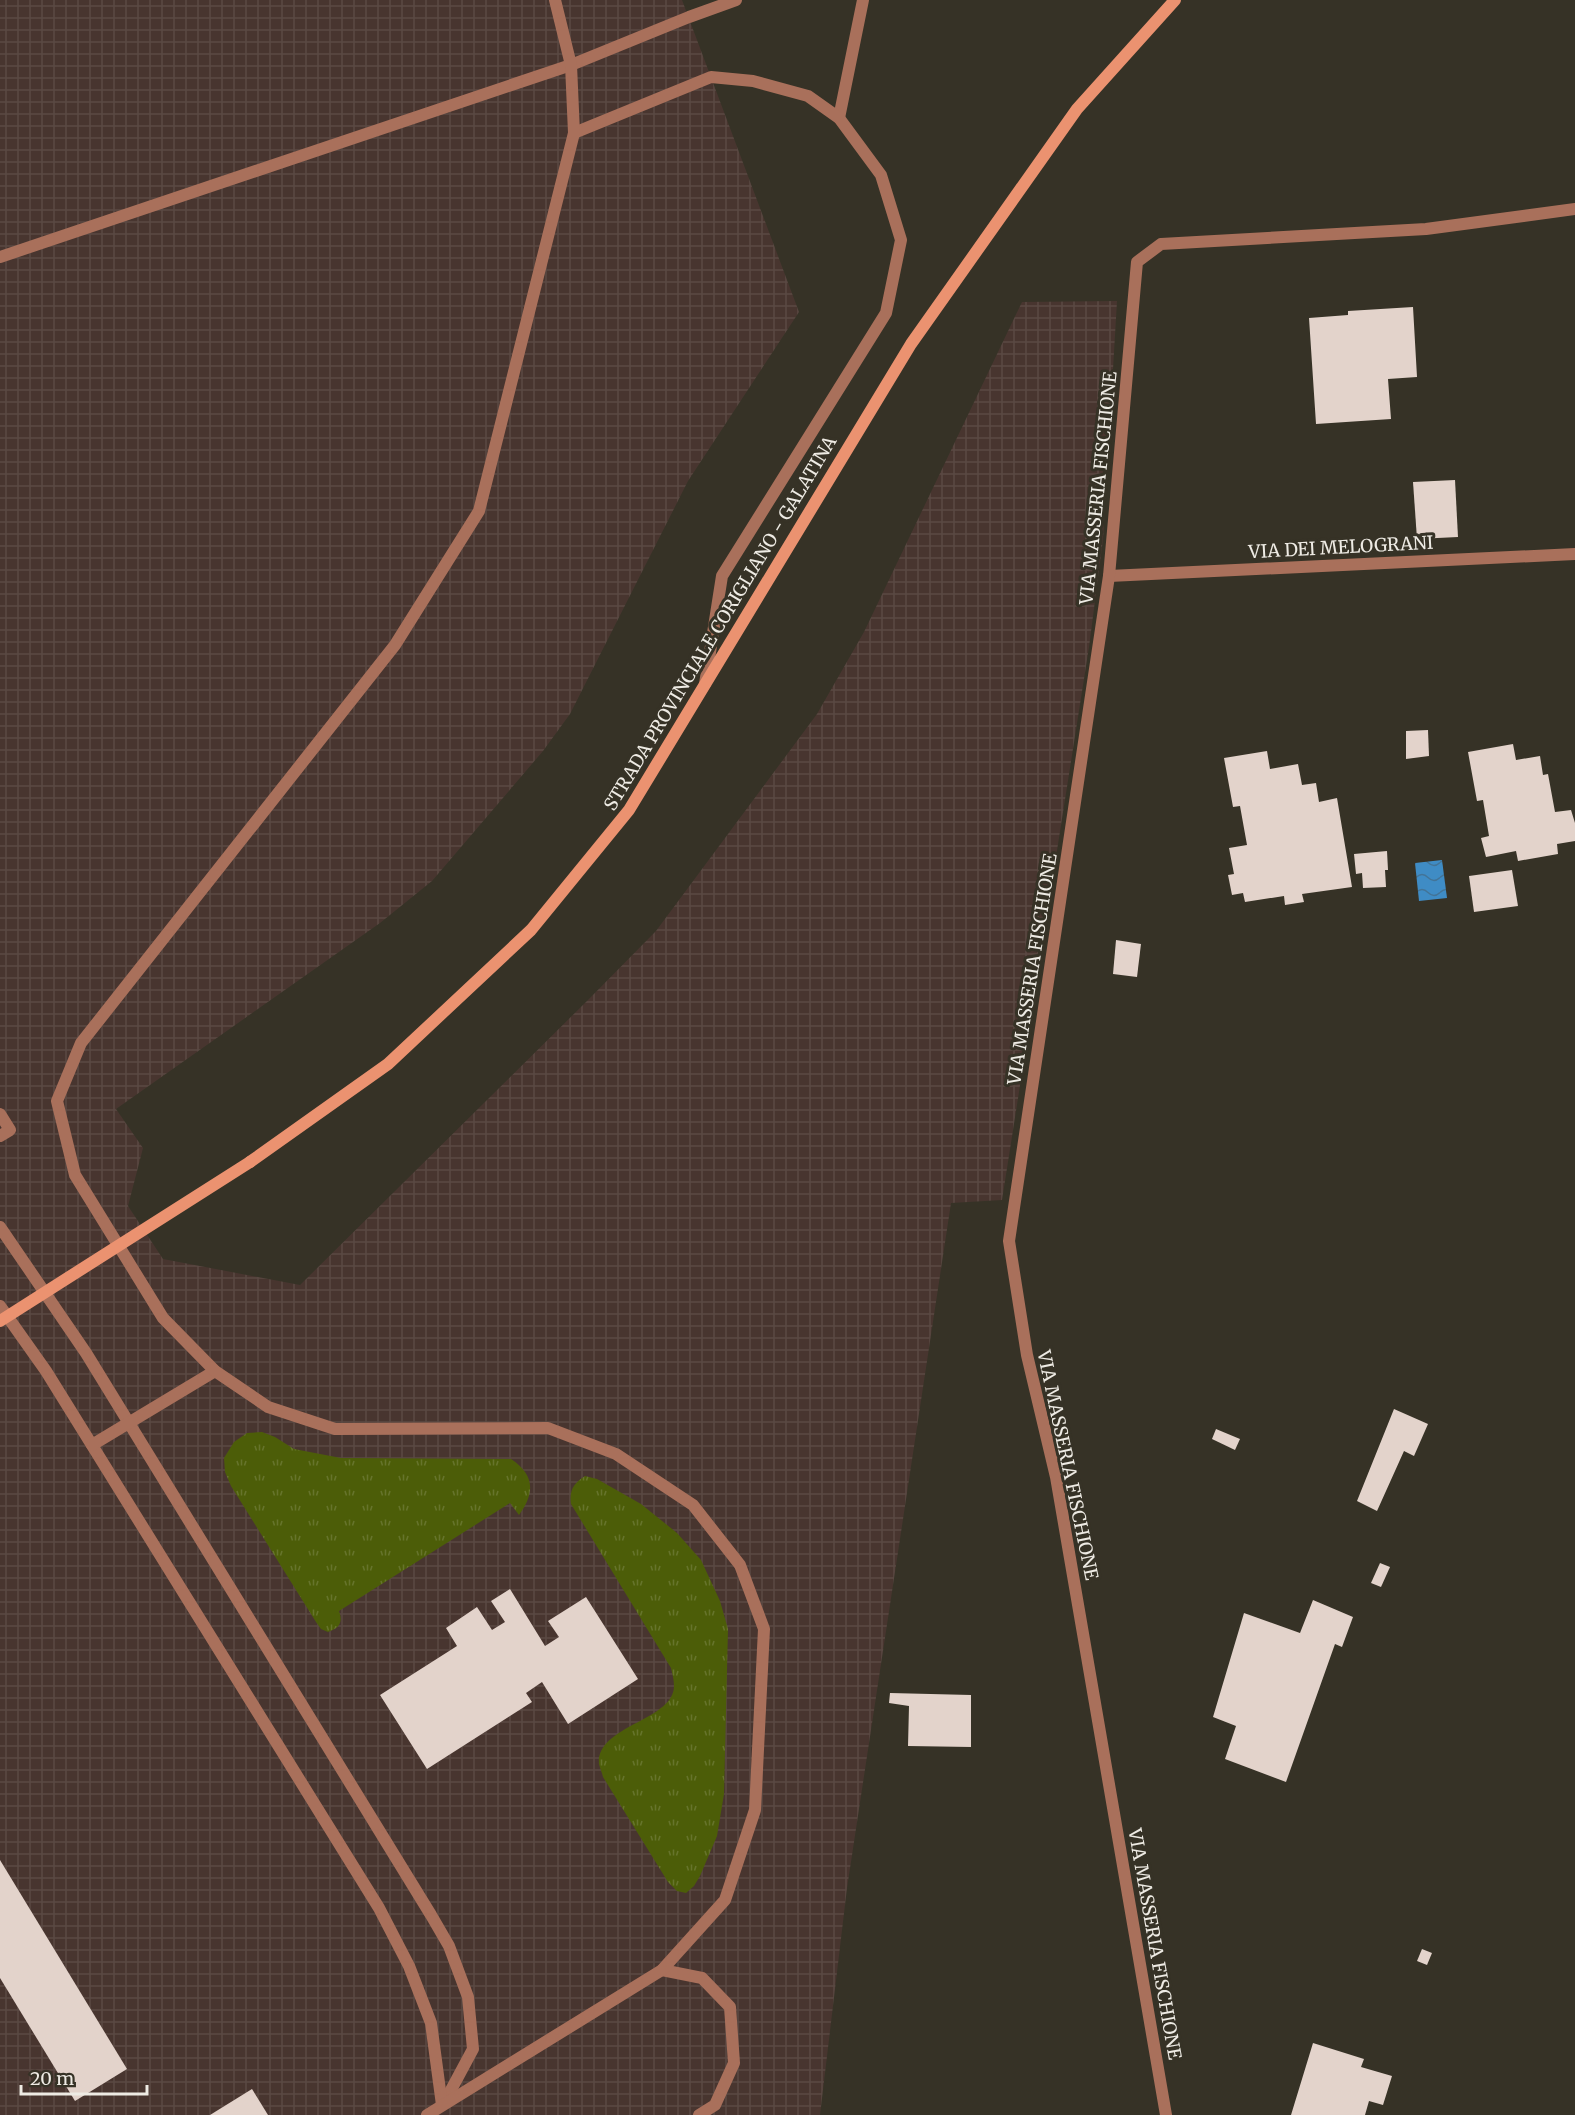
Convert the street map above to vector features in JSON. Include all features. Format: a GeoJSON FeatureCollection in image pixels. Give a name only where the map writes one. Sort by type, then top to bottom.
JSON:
{"type":"FeatureCollection","features":[{"type":"Feature","properties":{"kind":"main road","name":"STRADA PROVINCIALE CORIGLIANO - GALATINA"},"geometry":{"type":"LineString","coordinates":[[0,1321],[250,1162],[388,1064],[531,930],[629,810],[911,344],[1077,109],[1175,0]]}},
{"type":"Feature","properties":{"kind":"street"},"geometry":{"type":"LineString","coordinates":[[428,2115],[662,1970],[725,1900],[755,1810],[764,1629],[740,1565],[693,1505],[616,1454],[548,1428],[335,1429],[268,1407],[215,1371],[163,1318],[75,1175],[57,1101],[81,1043],[394,645],[479,511],[574,133],[571,65],[555,0]]}},
{"type":"Feature","properties":{"kind":"street"},"geometry":{"type":"LineString","coordinates":[[0,257],[571,65],[736,0]]}},
{"type":"Feature","properties":{"kind":"street"},"geometry":{"type":"LineString","coordinates":[[839,118],[863,0]]}},
{"type":"Feature","properties":{"kind":"street"},"geometry":{"type":"LineString","coordinates":[[574,133],[711,77],[753,81],[808,96],[839,118],[881,175],[901,240],[886,313],[722,576],[705,684]]}},
{"type":"Feature","properties":{"kind":"street","name":"VIA MASSERIA FISCHIONE"},"geometry":{"type":"LineString","coordinates":[[1166,2115],[1056,1477],[1027,1354],[1010,1241],[1109,576],[1137,262],[1161,244],[1426,229],[1575,209]]}},
{"type":"Feature","properties":{"kind":"street","name":"VIA DEI MELOGRANI"},"geometry":{"type":"LineString","coordinates":[[1109,576],[1575,554]]}},
{"type":"Feature","properties":{"kind":"street"},"geometry":{"type":"LineString","coordinates":[[0,1114],[10,1130],[0,1136]]}},
{"type":"Feature","properties":{"kind":"street"},"geometry":{"type":"LineString","coordinates":[[0,1227],[86,1353],[448,1946],[468,1997],[473,2049],[442,2105]]}},
{"type":"Feature","properties":{"kind":"street"},"geometry":{"type":"LineString","coordinates":[[0,1306],[46,1371],[380,1908],[409,1966],[432,2023],[442,2105]]}},
{"type":"Feature","properties":{"kind":"street"},"geometry":{"type":"LineString","coordinates":[[92,1444],[215,1371]]}},
{"type":"Feature","properties":{"kind":"street"},"geometry":{"type":"LineString","coordinates":[[662,1970],[702,1978],[730,2007],[734,2063],[715,2105],[699,2115]]}},
{"type":"Feature","properties":{"kind":"shaded area"},"geometry":{"type":"Polygon","coordinates":[[[0,0],[682,0],[799,312],[688,481],[570,714],[543,751],[432,881],[380,923],[116,1109],[143,1148],[128,1206],[163,1259],[300,1285],[588,1000],[656,931],[817,714],[864,632],[1022,302],[1117,301],[1103,539],[1089,647],[1002,1200],[951,1203],[847,1888],[820,2115],[0,2115],[0,0]]]}},
{"type":"Feature","properties":{"kind":"green space"},"geometry":{"type":"Polygon","coordinates":[[[262,1432],[294,1449],[341,1458],[511,1459],[525,1471],[530,1492],[519,1515],[510,1503],[339,1611],[340,1624],[328,1632],[321,1629],[316,1622],[231,1486],[225,1472],[224,1458],[234,1442],[247,1433],[262,1432]]]}},
{"type":"Feature","properties":{"kind":"green space"},"geometry":{"type":"Polygon","coordinates":[[[585,1476],[597,1479],[641,1504],[677,1533],[701,1560],[720,1601],[728,1629],[724,1794],[717,1836],[700,1876],[686,1893],[677,1891],[668,1882],[603,1777],[599,1764],[601,1752],[607,1742],[665,1704],[672,1695],[674,1685],[671,1668],[571,1504],[573,1487],[585,1476]]]}},
{"type":"Feature","properties":{"kind":"water"},"geometry":{"type":"Polygon","coordinates":[[[1442,860],[1447,898],[1419,901],[1415,863],[1442,860]]]}},
{"type":"Feature","properties":{"kind":"building"},"geometry":{"type":"Polygon","coordinates":[[[1413,307],[1417,377],[1388,379],[1391,419],[1316,424],[1309,318],[1348,315],[1348,311],[1413,307]]]}},
{"type":"Feature","properties":{"kind":"building"},"geometry":{"type":"Polygon","coordinates":[[[1455,480],[1458,537],[1417,539],[1413,482],[1455,480]]]}},
{"type":"Feature","properties":{"kind":"building"},"geometry":{"type":"Polygon","coordinates":[[[1428,730],[1429,756],[1406,759],[1406,731],[1428,730]]]}},
{"type":"Feature","properties":{"kind":"building"},"geometry":{"type":"Polygon","coordinates":[[[1513,744],[1516,760],[1540,756],[1543,775],[1548,774],[1555,812],[1571,810],[1575,823],[1575,841],[1557,844],[1558,854],[1518,861],[1516,851],[1486,857],[1481,838],[1489,836],[1483,800],[1477,801],[1468,752],[1513,744]]]}},
{"type":"Feature","properties":{"kind":"building"},"geometry":{"type":"Polygon","coordinates":[[[1267,751],[1270,769],[1298,764],[1302,785],[1316,783],[1319,802],[1337,798],[1352,887],[1302,894],[1304,902],[1285,905],[1284,896],[1245,902],[1243,893],[1232,895],[1228,875],[1234,874],[1229,848],[1247,845],[1240,806],[1233,807],[1224,758],[1267,751]]]}},
{"type":"Feature","properties":{"kind":"building"},"geometry":{"type":"Polygon","coordinates":[[[1387,851],[1386,887],[1363,888],[1362,873],[1356,874],[1354,854],[1387,851]]]}},
{"type":"Feature","properties":{"kind":"building"},"geometry":{"type":"Polygon","coordinates":[[[1512,870],[1518,906],[1474,912],[1469,876],[1512,870]]]}},
{"type":"Feature","properties":{"kind":"building"},"geometry":{"type":"Polygon","coordinates":[[[1116,940],[1141,944],[1137,977],[1113,974],[1116,940]]]}},
{"type":"Feature","properties":{"kind":"building"},"geometry":{"type":"Polygon","coordinates":[[[1394,1409],[1428,1424],[1414,1456],[1404,1451],[1377,1511],[1357,1501],[1394,1409]]]}},
{"type":"Feature","properties":{"kind":"building"},"geometry":{"type":"Polygon","coordinates":[[[1216,1429],[1240,1439],[1235,1450],[1212,1439],[1216,1429]]]}},
{"type":"Feature","properties":{"kind":"building"},"geometry":{"type":"Polygon","coordinates":[[[1380,1563],[1390,1567],[1381,1587],[1371,1583],[1380,1563]]]}},
{"type":"Feature","properties":{"kind":"building"},"geometry":{"type":"Polygon","coordinates":[[[510,1589],[545,1646],[559,1637],[548,1621],[586,1597],[638,1679],[568,1724],[542,1682],[526,1693],[532,1702],[427,1769],[380,1695],[457,1646],[446,1628],[477,1607],[492,1630],[505,1622],[491,1601],[510,1589]]]}},
{"type":"Feature","properties":{"kind":"building"},"geometry":{"type":"Polygon","coordinates":[[[1313,1600],[1353,1617],[1342,1647],[1335,1644],[1286,1782],[1225,1759],[1236,1726],[1213,1717],[1244,1613],[1300,1633],[1313,1600]]]}},
{"type":"Feature","properties":{"kind":"building"},"geometry":{"type":"Polygon","coordinates":[[[890,1693],[971,1695],[971,1747],[908,1746],[909,1706],[889,1703],[890,1693]]]}},
{"type":"Feature","properties":{"kind":"building"},"geometry":{"type":"Polygon","coordinates":[[[0,1860],[127,2069],[75,2101],[0,1978],[0,1860]]]}},
{"type":"Feature","properties":{"kind":"building"},"geometry":{"type":"Polygon","coordinates":[[[1422,1949],[1432,1953],[1427,1965],[1417,1961],[1422,1949]]]}},
{"type":"Feature","properties":{"kind":"building"},"geometry":{"type":"Polygon","coordinates":[[[1313,2043],[1364,2059],[1361,2067],[1392,2076],[1383,2105],[1369,2101],[1365,2115],[1291,2115],[1313,2043]]]}},
{"type":"Feature","properties":{"kind":"building"},"geometry":{"type":"Polygon","coordinates":[[[252,2089],[268,2115],[210,2115],[252,2089]]]}}]}
